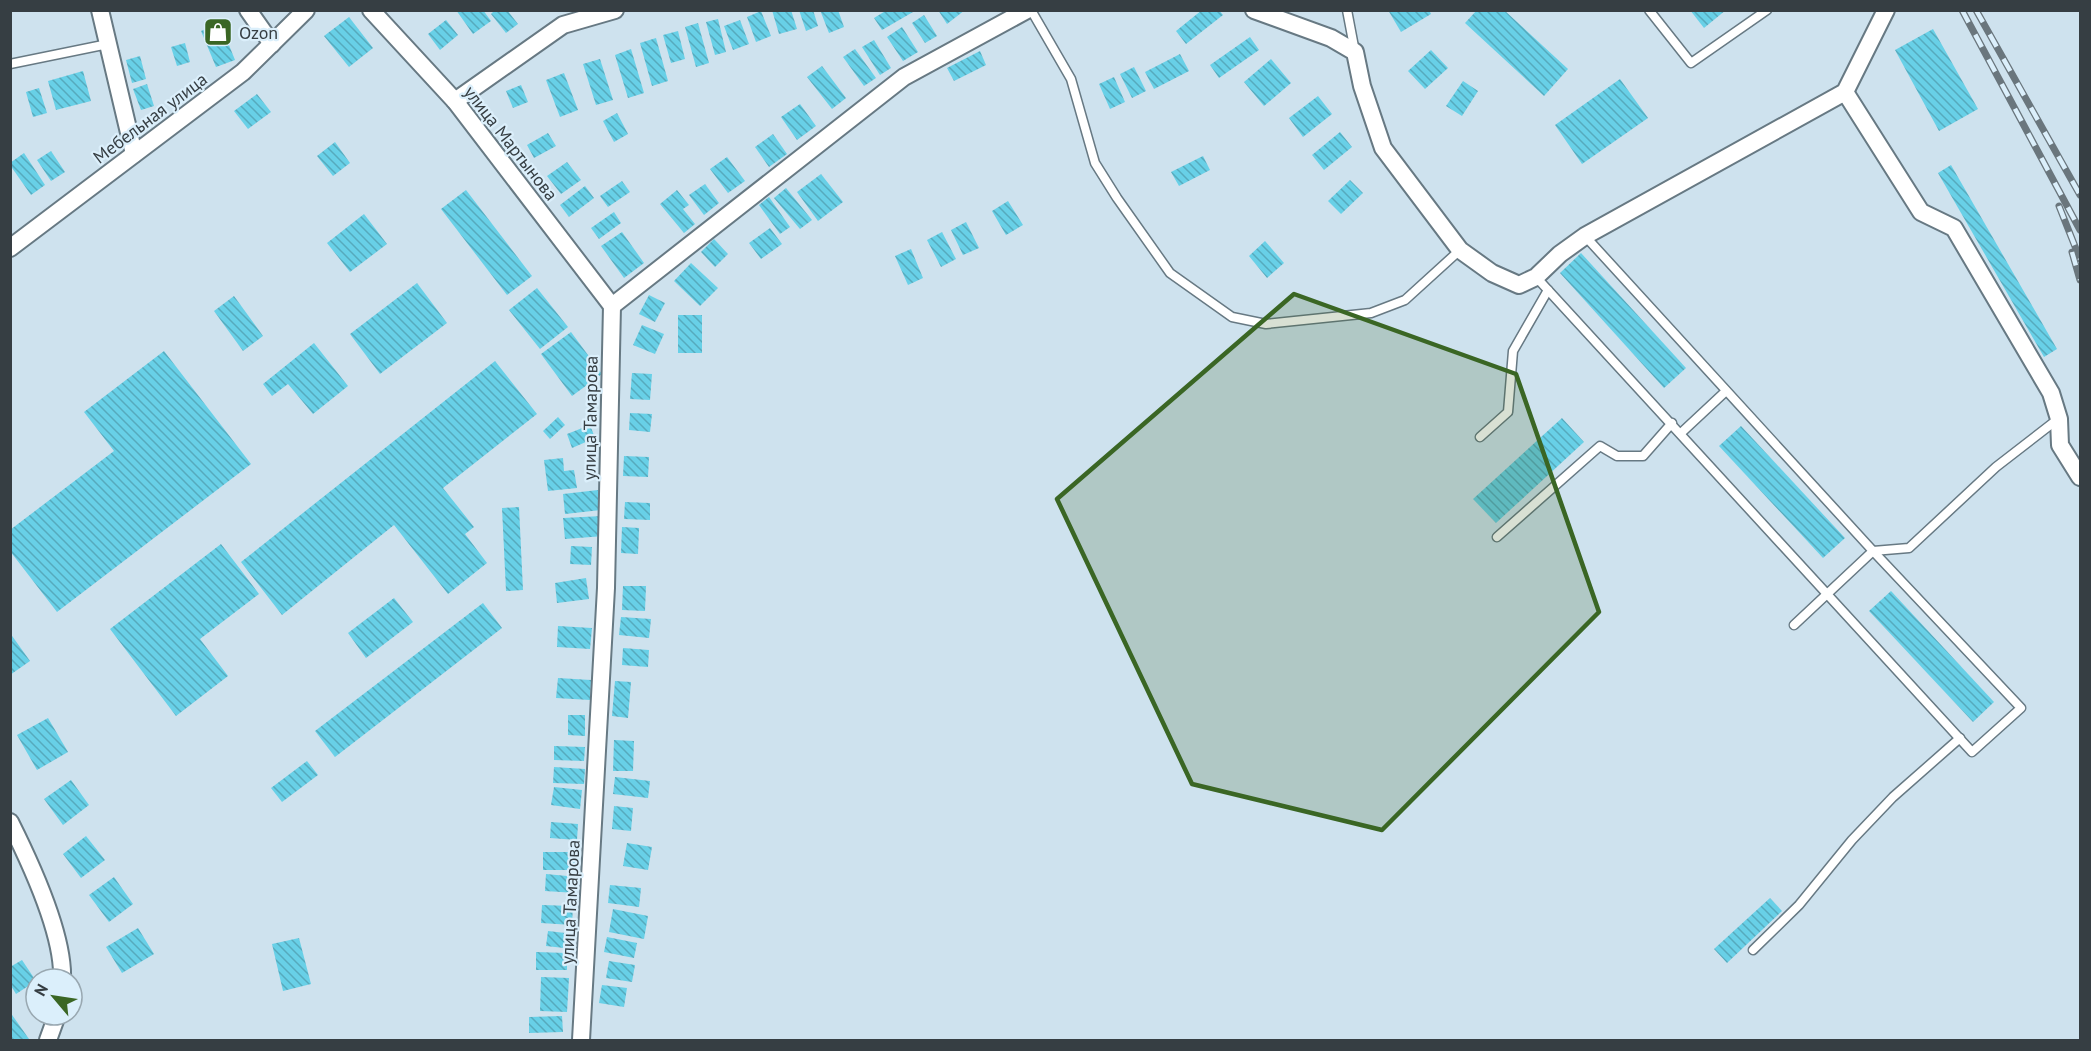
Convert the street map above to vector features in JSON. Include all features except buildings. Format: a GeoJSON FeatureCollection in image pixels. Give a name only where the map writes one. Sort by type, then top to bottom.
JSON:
{"type":"FeatureCollection","features":[{"type":"Feature","properties":{"kind":"street"},"geometry":{"type":"LineString","coordinates":[[100,10],[134,154]]}},
{"type":"Feature","properties":{"kind":"street"},"geometry":{"type":"LineString","coordinates":[[248,10],[272,44]]}},
{"type":"Feature","properties":{"kind":"street","name":"Мебельная улица"},"geometry":{"type":"LineString","coordinates":[[10,248],[243,72],[306,10]]}},
{"type":"Feature","properties":{"kind":"street","name":"улица Мартынова"},"geometry":{"type":"LineString","coordinates":[[371,10],[455,101],[612,306]]}},
{"type":"Feature","properties":{"kind":"street"},"geometry":{"type":"LineString","coordinates":[[455,101],[563,25],[615,10]]}},
{"type":"Feature","properties":{"kind":"street"},"geometry":{"type":"LineString","coordinates":[[612,306],[904,77],[1029,10]]}},
{"type":"Feature","properties":{"kind":"street"},"geometry":{"type":"LineString","coordinates":[[1254,10],[1331,38],[1355,52],[1362,86],[1383,148],[1460,250],[1492,273],[1519,285],[1536,277],[1560,254],[1585,236],[1845,92],[1886,10]]}},
{"type":"Feature","properties":{"kind":"street"},"geometry":{"type":"LineString","coordinates":[[1845,92],[1922,212],[1954,228],[2051,393],[2059,419],[2060,445],[2080,477]]}},
{"type":"Feature","properties":{"kind":"street","name":"улица Тамарова"},"geometry":{"type":"LineString","coordinates":[[581,1041],[606,588],[612,306]]}},
{"type":"Feature","properties":{"kind":"street"},"geometry":{"type":"LineString","coordinates":[[10,822],[15,842],[48,910],[62,967]]}},
{"type":"Feature","properties":{"kind":"lane"},"geometry":{"type":"LineString","coordinates":[[1029,10],[1071,79],[1095,163],[1117,198],[1170,273],[1232,317],[1266,324],[1371,313],[1406,300],[1460,250]]}},
{"type":"Feature","properties":{"kind":"lane"},"geometry":{"type":"LineString","coordinates":[[1347,10],[1355,52]]}},
{"type":"Feature","properties":{"kind":"lane"},"geometry":{"type":"LineString","coordinates":[[1649,10],[1691,63],[1767,10]]}},
{"type":"Feature","properties":{"kind":"lane"},"geometry":{"type":"LineString","coordinates":[[10,64],[108,44]]}},
{"type":"Feature","properties":{"kind":"lane"},"geometry":{"type":"LineString","coordinates":[[1536,277],[1972,752],[2021,708],[1873,551],[1585,236]]}},
{"type":"Feature","properties":{"kind":"lane"},"geometry":{"type":"LineString","coordinates":[[1480,437],[1508,412],[1513,351],[1548,290]]}},
{"type":"Feature","properties":{"kind":"lane"},"geometry":{"type":"LineString","coordinates":[[1681,433],[1726,391]]}},
{"type":"Feature","properties":{"kind":"lane"},"geometry":{"type":"LineString","coordinates":[[1794,625],[1873,551],[1909,548],[1987,475],[2059,419]]}},
{"type":"Feature","properties":{"kind":"lane"},"geometry":{"type":"LineString","coordinates":[[1497,537],[1600,446],[1617,456],[1643,456],[1672,423]]}},
{"type":"Feature","properties":{"kind":"lane"},"geometry":{"type":"LineString","coordinates":[[1753,950],[1800,905],[1852,840],[1893,796],[1960,738]]}},
{"type":"Feature","properties":{"kind":"highlighted area"},"geometry":{"type":"Polygon","coordinates":[[[1294,294],[1516,374],[1599,612],[1382,830],[1192,784],[1057,499],[1294,294]]]}},
{"type":"Feature","properties":{"kind":"railway"},"geometry":{"type":"LineString","coordinates":[[1962,10],[2080,230]]}},
{"type":"Feature","properties":{"kind":"railway"},"geometry":{"type":"LineString","coordinates":[[1976,10],[2080,195]]}},
{"type":"Feature","properties":{"kind":"railway"},"geometry":{"type":"LineString","coordinates":[[2059,206],[2080,259]]}},
{"type":"Feature","properties":{"kind":"railway"},"geometry":{"type":"LineString","coordinates":[[2072,252],[2080,280]]}},
{"type":"Feature","properties":{"kind":"place","name":"Ozon"},"geometry":{"type":"Point","coordinates":[218,32]}}]}
